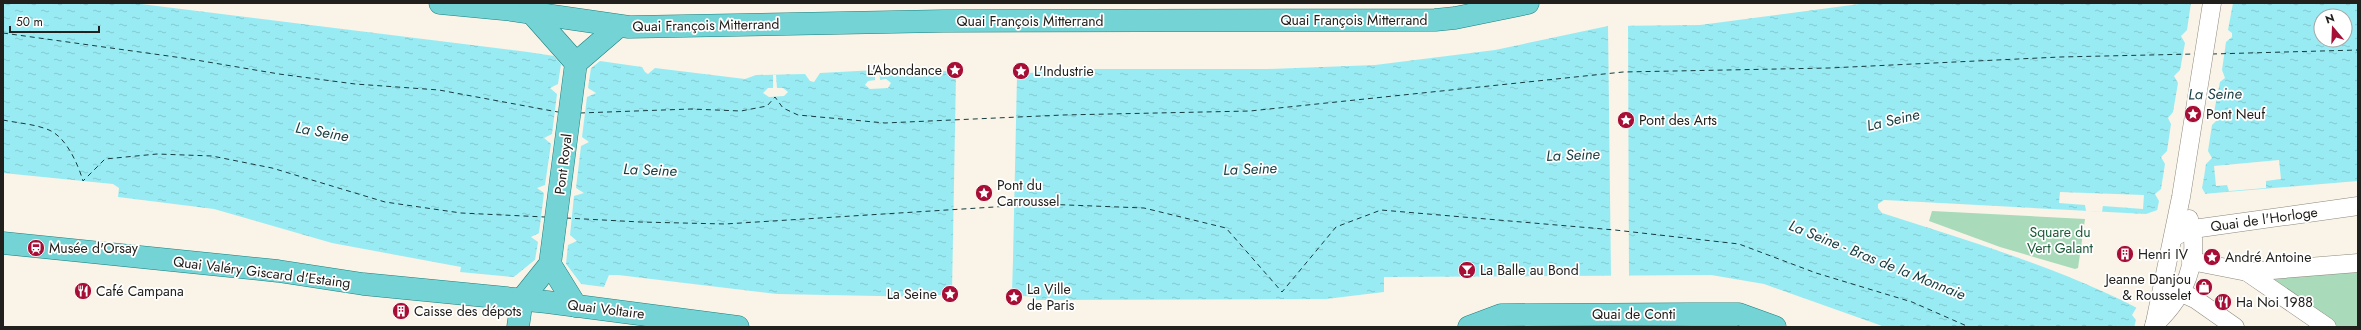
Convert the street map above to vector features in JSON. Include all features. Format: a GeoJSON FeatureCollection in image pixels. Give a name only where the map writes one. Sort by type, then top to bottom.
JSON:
{"type":"FeatureCollection","features":[{"type":"Feature","properties":{"kind":"main road","name":"Quai François Mitterrand"},"geometry":{"type":"LineString","coordinates":[[440,3],[529,8],[619,26],[939,21],[1434,20],[1455,18],[1528,3]]}},
{"type":"Feature","properties":{"kind":"main road"},"geometry":{"type":"LineString","coordinates":[[529,8],[576,63],[619,26]]}},
{"type":"Feature","properties":{"kind":"main road","name":"Pont Royal"},"geometry":{"type":"LineString","coordinates":[[550,275],[576,63]]}},
{"type":"Feature","properties":{"kind":"main road","name":"Quai Valéry Giscard d'Estaing"},"geometry":{"type":"LineString","coordinates":[[3,244],[278,271],[362,284],[466,296],[522,299]]}},
{"type":"Feature","properties":{"kind":"main road"},"geometry":{"type":"LineString","coordinates":[[518,327],[522,299],[550,275],[576,306]]}},
{"type":"Feature","properties":{"kind":"main road","name":"Quai Voltaire"},"geometry":{"type":"LineString","coordinates":[[522,299],[576,306],[654,321],[738,327]]}},
{"type":"Feature","properties":{"kind":"main road","name":"Quai de Conti"},"geometry":{"type":"LineString","coordinates":[[1469,327],[1490,322],[1501,315],[1739,314],[1775,327]]}},
{"type":"Feature","properties":{"kind":"street"},"geometry":{"type":"LineString","coordinates":[[2165,305],[2163,278],[2183,227],[2181,197],[2212,3]]}},
{"type":"Feature","properties":{"kind":"street","name":"Quai de l'Horloge"},"geometry":{"type":"LineString","coordinates":[[2183,227],[2358,206]]}},
{"type":"Feature","properties":{"kind":"street"},"geometry":{"type":"LineString","coordinates":[[2154,326],[2165,305],[2181,292],[2188,278],[2194,238],[2183,227]]}},
{"type":"Feature","properties":{"kind":"street"},"geometry":{"type":"LineString","coordinates":[[2191,260],[2248,272],[2358,263]]}},
{"type":"Feature","properties":{"kind":"street"},"geometry":{"type":"LineString","coordinates":[[2248,272],[2327,327]]}},
{"type":"Feature","properties":{"kind":"street"},"geometry":{"type":"LineString","coordinates":[[2163,278],[2169,286],[2181,292],[2235,327]]}},
{"type":"Feature","properties":{"kind":"green space","name":"Square du Vert Galant"},"geometry":{"type":"Polygon","coordinates":[[[1932,211],[2085,219],[2078,268],[2075,269],[2000,247],[1929,221],[1932,211]]]}},
{"type":"Feature","properties":{"kind":"green space"},"geometry":{"type":"Polygon","coordinates":[[[2358,269],[2358,327],[2339,327],[2272,282],[2272,277],[2358,269]]]}},
{"type":"Feature","properties":{"kind":"water","name":"La Seine"},"geometry":{"type":"Polygon","coordinates":[[[3,3],[133,3],[528,52],[554,56],[561,64],[591,68],[600,61],[642,67],[648,74],[655,68],[745,79],[756,75],[805,74],[810,81],[814,82],[820,73],[932,67],[933,70],[950,71],[950,74],[1017,76],[1023,73],[1041,72],[1041,69],[1268,69],[1375,65],[1495,50],[1608,26],[1700,25],[1867,3],[2358,3],[2358,181],[2203,194],[2146,214],[1884,200],[1878,204],[1878,208],[1882,213],[1994,249],[2067,276],[2138,308],[2172,327],[1885,327],[1764,284],[1711,275],[1384,277],[1384,292],[1326,299],[1036,300],[1036,297],[1018,296],[1018,293],[946,291],[946,295],[928,295],[928,297],[777,294],[618,275],[609,275],[604,287],[581,284],[566,264],[535,260],[514,277],[460,272],[461,267],[332,243],[214,209],[118,197],[119,188],[113,184],[3,173],[3,3]]]}},
{"type":"Feature","properties":{"kind":"pier","name":"Pont Neuf"},"geometry":{"type":"Polygon","coordinates":[[[2191,3],[2233,3],[2228,30],[2232,33],[2232,37],[2226,42],[2222,70],[2225,78],[2220,82],[2214,112],[2218,119],[2212,125],[2208,151],[2212,158],[2206,164],[2202,188],[2206,195],[2157,211],[2159,201],[2155,194],[2161,189],[2165,164],[2161,157],[2167,151],[2171,124],[2168,118],[2173,112],[2178,83],[2174,76],[2180,70],[2185,43],[2181,36],[2187,30],[2191,3]]]}},
{"type":"Feature","properties":{"kind":"pier","name":"Pont des Arts"},"geometry":{"type":"Polygon","coordinates":[[[1628,23],[1629,278],[1611,278],[1608,24],[1628,23]]]}},
{"type":"Feature","properties":{"kind":"pier"},"geometry":{"type":"Polygon","coordinates":[[[552,54],[562,62],[590,66],[599,59],[602,59],[591,68],[588,88],[596,93],[587,97],[582,137],[589,142],[581,146],[576,188],[584,193],[574,196],[570,235],[577,241],[568,245],[566,264],[581,284],[578,284],[565,266],[536,262],[518,277],[514,277],[535,260],[538,242],[531,237],[539,233],[544,193],[537,188],[545,185],[551,144],[544,138],[552,134],[557,94],[550,88],[558,84],[561,64],[552,54]]]}},
{"type":"Feature","properties":{"kind":"pier"},"geometry":{"type":"Polygon","coordinates":[[[933,65],[934,68],[951,69],[952,72],[957,73],[1017,74],[1022,71],[1039,70],[1041,67],[1041,72],[1023,73],[1023,75],[1017,76],[1012,292],[1018,293],[1019,296],[1036,297],[1036,302],[1034,299],[1018,298],[1016,295],[1012,294],[948,293],[947,297],[930,297],[928,299],[928,295],[946,295],[946,291],[952,291],[956,75],[950,74],[950,71],[933,70],[933,65]]]}},
{"type":"Feature","properties":{"kind":"pier"},"geometry":{"type":"Polygon","coordinates":[[[875,68],[879,68],[880,80],[886,79],[891,83],[888,88],[870,89],[865,85],[868,81],[875,80],[875,68]]]}},
{"type":"Feature","properties":{"kind":"pier"},"geometry":{"type":"Polygon","coordinates":[[[773,75],[776,75],[777,88],[783,88],[788,92],[784,96],[769,97],[763,93],[768,88],[773,88],[773,75]]]}},
{"type":"Feature","properties":{"kind":"pier"},"geometry":{"type":"Polygon","coordinates":[[[2279,160],[2281,179],[2266,181],[2266,188],[2229,191],[2227,185],[2216,186],[2214,166],[2279,160]]]}},
{"type":"Feature","properties":{"kind":"pier"},"geometry":{"type":"Polygon","coordinates":[[[2060,192],[2144,195],[2143,209],[2103,206],[2102,212],[2086,211],[2085,205],[2059,203],[2060,192]]]}},
{"type":"Feature","properties":{"kind":"pier"},"geometry":{"type":"Polygon","coordinates":[[[2138,305],[2174,327],[2134,327],[2136,320],[2132,315],[2138,305]]]}},
{"type":"Feature","properties":{"kind":"ferry route"},"geometry":{"type":"LineString","coordinates":[[3,33],[355,84],[439,90],[558,112]]}},
{"type":"Feature","properties":{"kind":"ferry route"},"geometry":{"type":"LineString","coordinates":[[2212,54],[2358,50]]}},
{"type":"Feature","properties":{"kind":"ferry route"},"geometry":{"type":"LineString","coordinates":[[580,113],[691,109],[741,111],[767,106],[775,97],[783,108],[798,115],[885,123],[1063,115],[1250,111],[1623,72],[1829,68],[2060,57],[2195,54]]}},
{"type":"Feature","properties":{"kind":"ferry route"},"geometry":{"type":"LineString","coordinates":[[3,120],[38,126],[55,134],[66,145],[78,167],[83,181],[105,159],[157,154],[212,156],[272,168],[385,202],[461,213],[545,217]]}},
{"type":"Feature","properties":{"kind":"ferry route"},"geometry":{"type":"LineString","coordinates":[[566,218],[640,222],[725,224],[1042,204],[1144,208],[1226,228],[1282,292],[1336,227],[1381,210],[1615,230],[1739,244],[1816,273],[1912,302],[1969,327]]}},
{"type":"Feature","properties":{"kind":"place","name":"L'Abondance"},"geometry":{"type":"Point","coordinates":[955,70]}},
{"type":"Feature","properties":{"kind":"place","name":"L'Industrie"},"geometry":{"type":"Point","coordinates":[1021,71]}},
{"type":"Feature","properties":{"kind":"place","name":"Pont Neuf"},"geometry":{"type":"Point","coordinates":[2193,114]}},
{"type":"Feature","properties":{"kind":"place","name":"Pont des Arts"},"geometry":{"type":"Point","coordinates":[1626,120]}},
{"type":"Feature","properties":{"kind":"place","name":"Pont du Carroussel"},"geometry":{"type":"Point","coordinates":[984,193]}},
{"type":"Feature","properties":{"kind":"place","name":"Musée d'Orsay"},"geometry":{"type":"Point","coordinates":[36,248]}},
{"type":"Feature","properties":{"kind":"place","name":"Henri IV"},"geometry":{"type":"Point","coordinates":[2125,254]}},
{"type":"Feature","properties":{"kind":"place","name":"André Antoine"},"geometry":{"type":"Point","coordinates":[2212,257]}},
{"type":"Feature","properties":{"kind":"place","name":"La Balle au Bond"},"geometry":{"type":"Point","coordinates":[1467,270]}},
{"type":"Feature","properties":{"kind":"place","name":"Jeanne Danjou & Rousselet"},"geometry":{"type":"Point","coordinates":[2204,287]}},
{"type":"Feature","properties":{"kind":"place","name":"Café Campana"},"geometry":{"type":"Point","coordinates":[83,291]}},
{"type":"Feature","properties":{"kind":"place","name":"La Seine"},"geometry":{"type":"Point","coordinates":[950,294]}},
{"type":"Feature","properties":{"kind":"place","name":"La Ville de Paris"},"geometry":{"type":"Point","coordinates":[1014,297]}},
{"type":"Feature","properties":{"kind":"place","name":"Ha Noi 1988"},"geometry":{"type":"Point","coordinates":[2223,302]}},
{"type":"Feature","properties":{"kind":"place","name":"Caisse des dépots"},"geometry":{"type":"Point","coordinates":[401,311]}},
{"type":"Feature","properties":{"kind":"water label","name":"La Seine - Bras de la Monnaie"},"geometry":{"type":"Point","coordinates":[1877,260]}}]}
